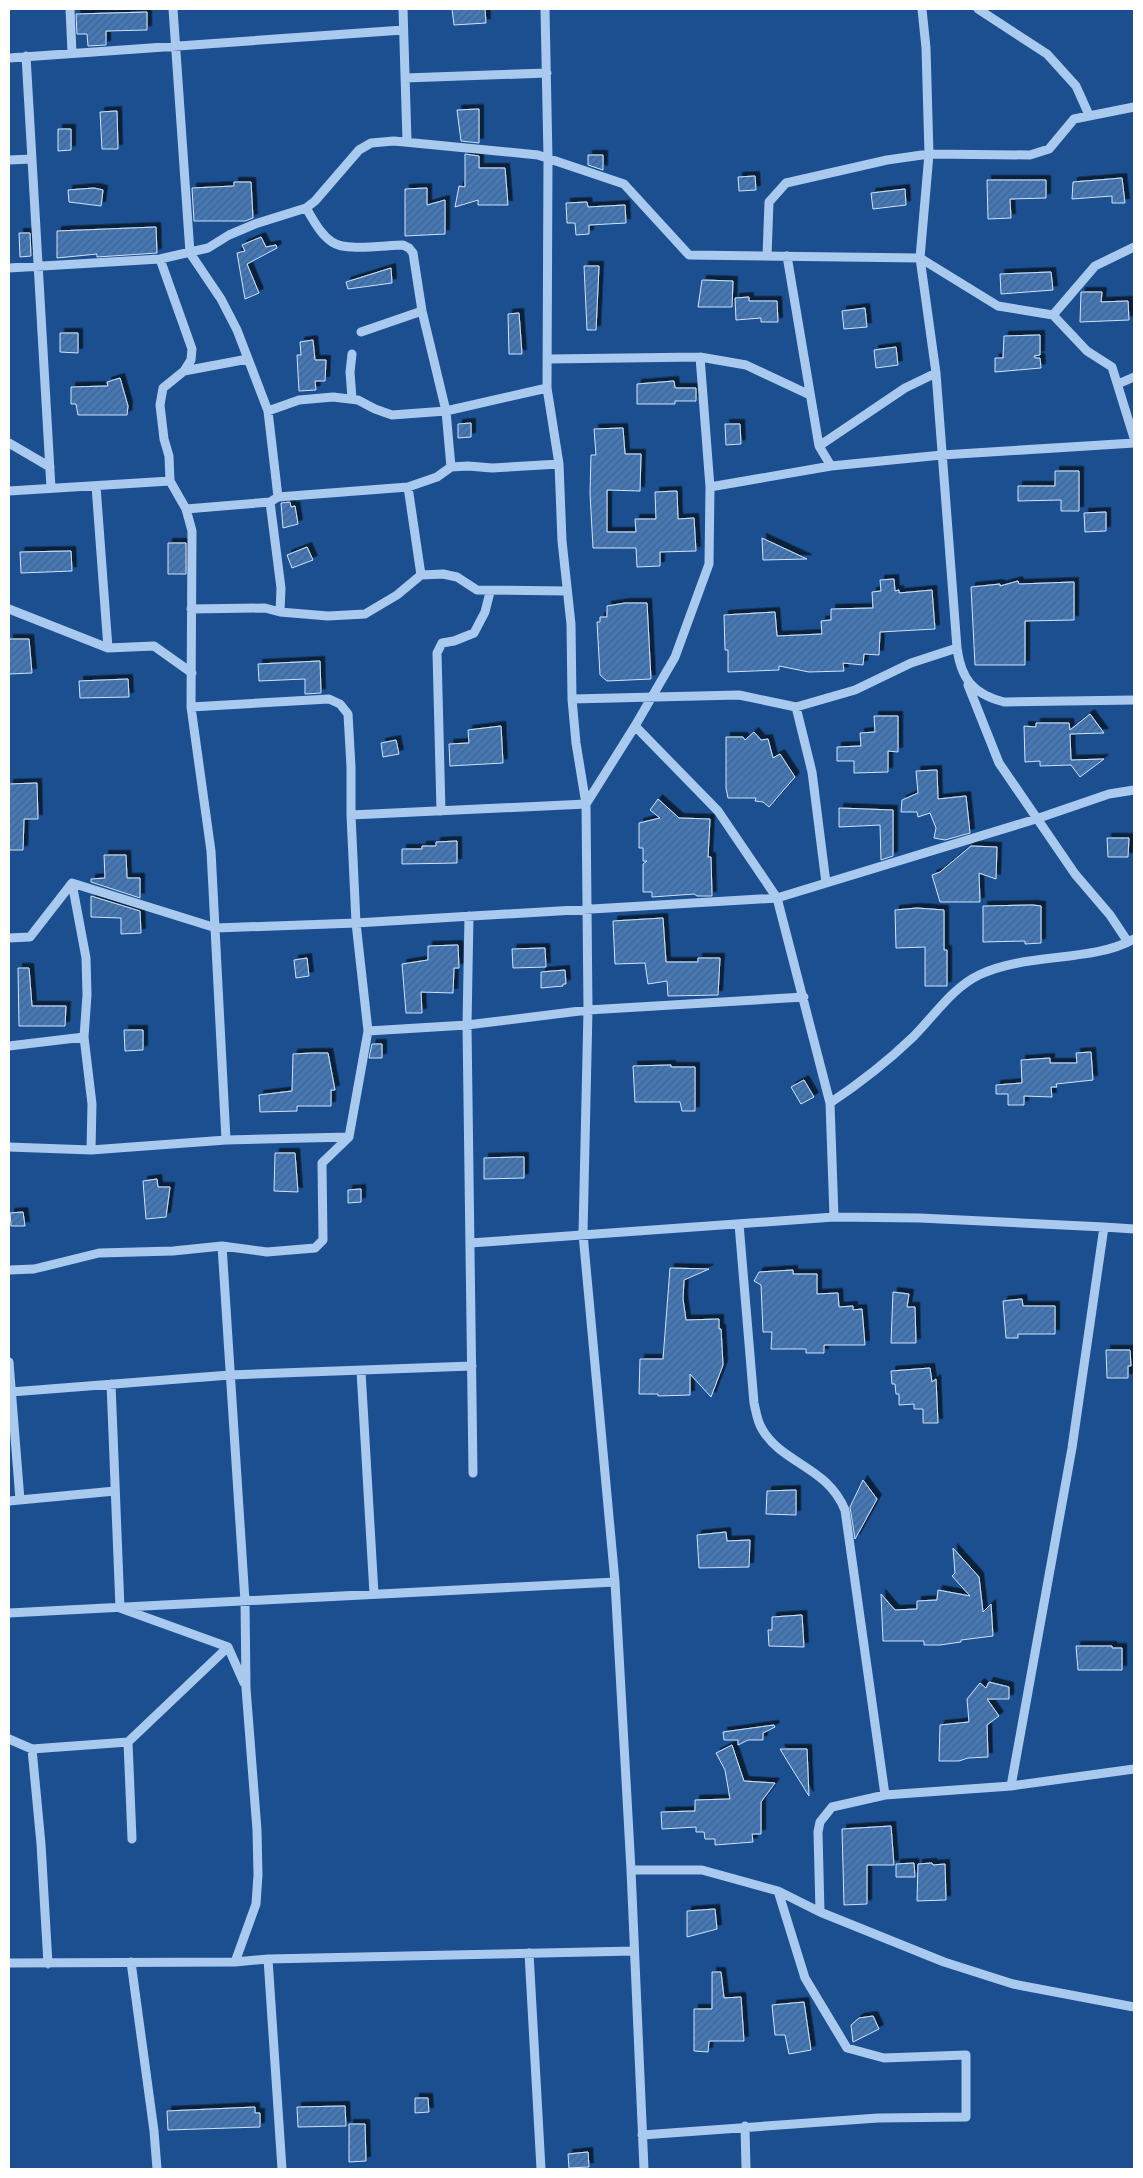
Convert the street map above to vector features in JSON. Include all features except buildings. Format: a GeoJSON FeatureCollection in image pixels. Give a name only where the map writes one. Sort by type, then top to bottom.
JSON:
{"type":"FeatureCollection","features":[{"type":"Feature","properties":{"kind":"street"},"geometry":{"type":"LineString","coordinates":[[70,9],[72,53]]}},
{"type":"Feature","properties":{"kind":"street"},"geometry":{"type":"LineString","coordinates":[[173,9],[174,46],[190,253],[221,299],[237,330],[268,411],[281,588],[280,612]]}},
{"type":"Feature","properties":{"kind":"street"},"geometry":{"type":"LineString","coordinates":[[403,9],[407,141]]}},
{"type":"Feature","properties":{"kind":"street"},"geometry":{"type":"LineString","coordinates":[[545,9],[548,158],[547,388],[559,464],[562,540],[571,624],[572,699],[576,743],[586,804],[588,1010],[583,1234],[615,1582],[631,1870],[644,2169]]}},
{"type":"Feature","properties":{"kind":"street"},"geometry":{"type":"LineString","coordinates":[[830,1103],[867,1078],[914,1036],[959,989],[978,976],[1002,966],[1093,952],[1131,941],[1075,874],[999,763],[959,663],[936,373],[920,258],[929,154],[926,48],[922,9]]}},
{"type":"Feature","properties":{"kind":"street"},"geometry":{"type":"LineString","coordinates":[[978,9],[1047,54],[1076,86],[1089,116]]}},
{"type":"Feature","properties":{"kind":"street"},"geometry":{"type":"LineString","coordinates":[[9,58],[403,30]]}},
{"type":"Feature","properties":{"kind":"street"},"geometry":{"type":"LineString","coordinates":[[26,56],[51,488]]}},
{"type":"Feature","properties":{"kind":"street"},"geometry":{"type":"LineString","coordinates":[[405,78],[547,73]]}},
{"type":"Feature","properties":{"kind":"street"},"geometry":{"type":"LineString","coordinates":[[768,256],[768,202],[786,183],[887,160],[929,154],[1030,156],[1048,149],[1074,119],[1134,107]]}},
{"type":"Feature","properties":{"kind":"street"},"geometry":{"type":"LineString","coordinates":[[9,268],[160,259],[208,248],[229,235],[255,224],[306,208],[315,201],[359,150],[372,143],[407,141],[538,156],[624,184],[689,255],[920,258],[998,306],[1054,316],[1087,351],[1112,367],[1134,438]]}},
{"type":"Feature","properties":{"kind":"street"},"geometry":{"type":"LineString","coordinates":[[9,160],[32,159]]}},
{"type":"Feature","properties":{"kind":"street"},"geometry":{"type":"LineString","coordinates":[[306,208],[323,234],[334,244],[348,247],[403,245],[413,253],[422,311],[446,411],[451,467]]}},
{"type":"Feature","properties":{"kind":"street"},"geometry":{"type":"LineString","coordinates":[[1054,316],[1095,266],[1134,247]]}},
{"type":"Feature","properties":{"kind":"street"},"geometry":{"type":"LineString","coordinates":[[787,256],[819,446],[831,466]]}},
{"type":"Feature","properties":{"kind":"street"},"geometry":{"type":"LineString","coordinates":[[160,259],[192,349],[191,360],[184,371],[163,388],[160,405],[164,439],[169,456],[170,480],[186,509],[192,531],[191,707],[211,851],[226,1140]]}},
{"type":"Feature","properties":{"kind":"street"},"geometry":{"type":"LineString","coordinates":[[361,332],[422,311]]}},
{"type":"Feature","properties":{"kind":"street"},"geometry":{"type":"LineString","coordinates":[[352,354],[350,372],[352,399]]}},
{"type":"Feature","properties":{"kind":"street"},"geometry":{"type":"LineString","coordinates":[[548,359],[700,357],[746,365],[810,396]]}},
{"type":"Feature","properties":{"kind":"street"},"geometry":{"type":"LineString","coordinates":[[586,804],[636,726],[675,657],[709,564],[710,487],[700,357]]}},
{"type":"Feature","properties":{"kind":"street"},"geometry":{"type":"LineString","coordinates":[[184,371],[248,359]]}},
{"type":"Feature","properties":{"kind":"street"},"geometry":{"type":"LineString","coordinates":[[819,446],[905,388],[936,373]]}},
{"type":"Feature","properties":{"kind":"street"},"geometry":{"type":"LineString","coordinates":[[1118,384],[1134,377]]}},
{"type":"Feature","properties":{"kind":"street"},"geometry":{"type":"LineString","coordinates":[[268,411],[299,400],[333,398],[358,400],[392,415],[446,411],[547,388]]}},
{"type":"Feature","properties":{"kind":"street"},"geometry":{"type":"LineString","coordinates":[[9,443],[50,467]]}},
{"type":"Feature","properties":{"kind":"street"},"geometry":{"type":"LineString","coordinates":[[710,487],[831,466],[942,455],[1134,443]]}},
{"type":"Feature","properties":{"kind":"street"},"geometry":{"type":"LineString","coordinates":[[186,509],[408,487],[436,477],[451,467],[492,468],[559,464]]}},
{"type":"Feature","properties":{"kind":"street"},"geometry":{"type":"LineString","coordinates":[[9,491],[170,480]]}},
{"type":"Feature","properties":{"kind":"street"},"geometry":{"type":"LineString","coordinates":[[96,486],[108,648]]}},
{"type":"Feature","properties":{"kind":"street"},"geometry":{"type":"LineString","coordinates":[[408,487],[421,575]]}},
{"type":"Feature","properties":{"kind":"street"},"geometry":{"type":"LineString","coordinates":[[191,609],[265,608],[280,612],[328,616],[366,614],[397,595],[421,575],[443,574],[457,577],[477,590],[490,592],[567,591]]}},
{"type":"Feature","properties":{"kind":"street"},"geometry":{"type":"LineString","coordinates":[[441,811],[437,654],[442,642],[474,633],[485,612],[490,592]]}},
{"type":"Feature","properties":{"kind":"street"},"geometry":{"type":"LineString","coordinates":[[9,609],[108,648],[154,646],[192,673]]}},
{"type":"Feature","properties":{"kind":"street"},"geometry":{"type":"LineString","coordinates":[[572,699],[739,696],[796,707],[854,690],[911,663],[957,648]]}},
{"type":"Feature","properties":{"kind":"street"},"geometry":{"type":"LineString","coordinates":[[965,678],[976,690],[989,698],[1004,702],[1134,700]]}},
{"type":"Feature","properties":{"kind":"street"},"geometry":{"type":"LineString","coordinates":[[9,1270],[34,1269],[99,1253],[173,1251],[222,1246],[267,1252],[315,1248],[323,1240],[322,1163],[349,1137],[368,1031],[356,923],[350,815],[351,767],[348,714],[340,704],[329,699],[191,707]]}},
{"type":"Feature","properties":{"kind":"street"},"geometry":{"type":"LineString","coordinates":[[796,707],[812,772],[826,883]]}},
{"type":"Feature","properties":{"kind":"street"},"geometry":{"type":"LineString","coordinates":[[636,726],[718,811],[777,898],[830,1103],[834,1217]]}},
{"type":"Feature","properties":{"kind":"street"},"geometry":{"type":"LineString","coordinates":[[72,883],[216,928],[356,923],[777,898],[1036,819],[1109,794],[1134,790]]}},
{"type":"Feature","properties":{"kind":"street"},"geometry":{"type":"LineString","coordinates":[[350,815],[586,804]]}},
{"type":"Feature","properties":{"kind":"street"},"geometry":{"type":"LineString","coordinates":[[9,938],[30,937],[72,883]]}},
{"type":"Feature","properties":{"kind":"street"},"geometry":{"type":"LineString","coordinates":[[72,883],[86,958],[87,995],[84,1037],[92,1104],[91,1150]]}},
{"type":"Feature","properties":{"kind":"street"},"geometry":{"type":"LineString","coordinates":[[469,916],[467,1025],[473,1473]]}},
{"type":"Feature","properties":{"kind":"street"},"geometry":{"type":"LineString","coordinates":[[368,1031],[467,1025],[588,1010],[804,997]]}},
{"type":"Feature","properties":{"kind":"street"},"geometry":{"type":"LineString","coordinates":[[9,1046],[84,1037]]}},
{"type":"Feature","properties":{"kind":"street"},"geometry":{"type":"LineString","coordinates":[[9,1147],[91,1150],[226,1140],[349,1137]]}},
{"type":"Feature","properties":{"kind":"street"},"geometry":{"type":"LineString","coordinates":[[470,1243],[834,1217],[920,1218],[1134,1229]]}},
{"type":"Feature","properties":{"kind":"street"},"geometry":{"type":"LineString","coordinates":[[739,1224],[754,1402],[758,1421],[774,1444],[827,1482],[835,1490],[845,1510],[885,1795]]}},
{"type":"Feature","properties":{"kind":"street"},"geometry":{"type":"LineString","coordinates":[[1011,1786],[1072,1448],[1104,1227]]}},
{"type":"Feature","properties":{"kind":"street"},"geometry":{"type":"LineString","coordinates":[[222,1246],[245,1601],[246,1688],[257,1830],[258,1890],[252,1919],[241,1941],[235,1962]]}},
{"type":"Feature","properties":{"kind":"street"},"geometry":{"type":"LineString","coordinates":[[9,1362],[20,1500]]}},
{"type":"Feature","properties":{"kind":"street"},"geometry":{"type":"LineString","coordinates":[[11,1392],[230,1376],[472,1366]]}},
{"type":"Feature","properties":{"kind":"street"},"geometry":{"type":"LineString","coordinates":[[361,1371],[374,1594]]}},
{"type":"Feature","properties":{"kind":"street"},"geometry":{"type":"LineString","coordinates":[[111,1384],[120,1608]]}},
{"type":"Feature","properties":{"kind":"street"},"geometry":{"type":"LineString","coordinates":[[9,1501],[115,1491]]}},
{"type":"Feature","properties":{"kind":"street"},"geometry":{"type":"LineString","coordinates":[[9,1614],[615,1582]]}},
{"type":"Feature","properties":{"kind":"street"},"geometry":{"type":"LineString","coordinates":[[120,1608],[228,1647],[246,1688]]}},
{"type":"Feature","properties":{"kind":"street"},"geometry":{"type":"LineString","coordinates":[[9,1739],[32,1749],[128,1742],[228,1647]]}},
{"type":"Feature","properties":{"kind":"street"},"geometry":{"type":"LineString","coordinates":[[128,1742],[132,1839]]}},
{"type":"Feature","properties":{"kind":"street"},"geometry":{"type":"LineString","coordinates":[[32,1749],[41,1844],[48,1964]]}},
{"type":"Feature","properties":{"kind":"street"},"geometry":{"type":"LineString","coordinates":[[820,1912],[818,1832],[820,1822],[832,1807],[885,1795],[1011,1786],[1134,1769]]}},
{"type":"Feature","properties":{"kind":"street"},"geometry":{"type":"LineString","coordinates":[[631,1870],[702,1870],[778,1891],[820,1912],[944,1962],[1013,1984],[1134,2007]]}},
{"type":"Feature","properties":{"kind":"street"},"geometry":{"type":"LineString","coordinates":[[642,2136],[745,2126],[878,2118],[966,2117],[966,2055],[884,2058],[847,2048],[805,1978],[778,1891]]}},
{"type":"Feature","properties":{"kind":"street"},"geometry":{"type":"LineString","coordinates":[[9,1963],[235,1962],[268,1959],[634,1951]]}},
{"type":"Feature","properties":{"kind":"street"},"geometry":{"type":"LineString","coordinates":[[529,1953],[541,2169]]}},
{"type":"Feature","properties":{"kind":"street"},"geometry":{"type":"LineString","coordinates":[[268,1959],[282,2169]]}},
{"type":"Feature","properties":{"kind":"street"},"geometry":{"type":"LineString","coordinates":[[131,1962],[154,2131],[157,2169]]}},
{"type":"Feature","properties":{"kind":"street"},"geometry":{"type":"LineString","coordinates":[[745,2126],[746,2169]]}}]}
